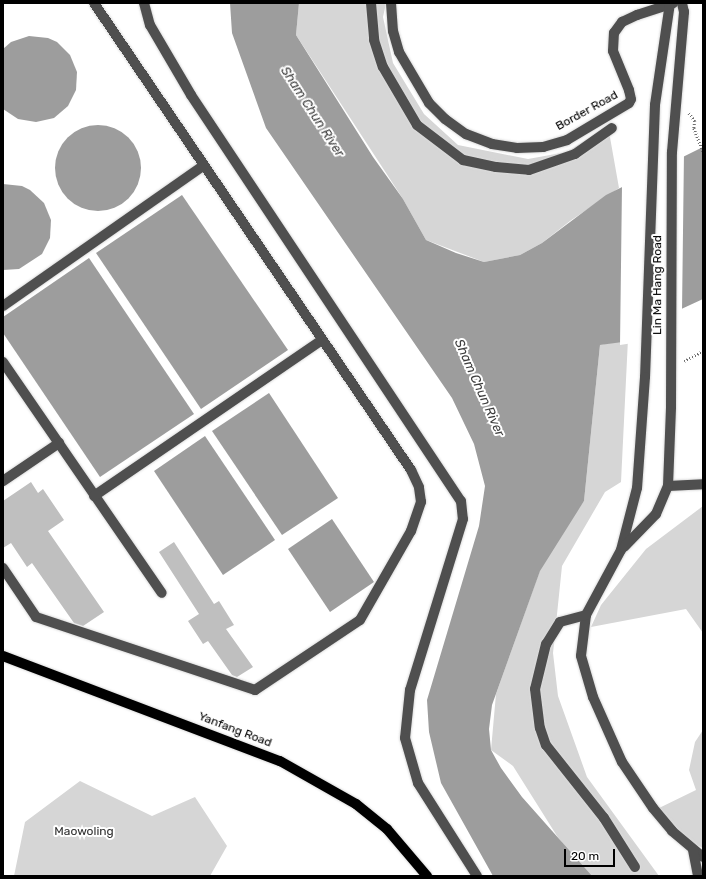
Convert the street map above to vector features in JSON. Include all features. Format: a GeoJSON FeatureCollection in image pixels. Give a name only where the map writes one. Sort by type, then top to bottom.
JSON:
{"type":"FeatureCollection","features":[{"type":"Feature","properties":{"kind":"main road","name":"Yanfang Road"},"geometry":{"type":"LineString","coordinates":[[3,656],[280,761],[356,804],[387,828],[427,876]]}},
{"type":"Feature","properties":{"kind":"street"},"geometry":{"type":"LineString","coordinates":[[3,568],[36,617],[255,690],[360,620],[411,531],[421,502],[419,487],[411,470],[203,166],[94,3]]}},
{"type":"Feature","properties":{"kind":"street"},"geometry":{"type":"LineString","coordinates":[[144,3],[150,25],[191,95],[461,501],[463,519],[410,690],[405,738],[409,758],[418,783],[477,876]]}},
{"type":"Feature","properties":{"kind":"street"},"geometry":{"type":"LineString","coordinates":[[371,3],[370,8],[374,40],[383,67],[417,125],[463,160],[496,167],[529,170],[575,154],[612,128]]}},
{"type":"Feature","properties":{"kind":"street","name":"Border Road"},"geometry":{"type":"LineString","coordinates":[[391,3],[395,41],[409,73],[429,102],[446,119],[480,140],[517,148],[555,144],[580,133],[629,103],[631,99],[629,90],[613,51],[614,33],[622,22],[671,3]]}},
{"type":"Feature","properties":{"kind":"street","name":"Lin Ma Hang Road"},"geometry":{"type":"LineString","coordinates":[[671,3],[655,105],[654,152],[637,488],[621,550],[586,615],[581,645],[583,666],[612,745],[653,808],[672,831],[703,857]]}},
{"type":"Feature","properties":{"kind":"street","name":"Lin Ma Hang Road"},"geometry":{"type":"LineString","coordinates":[[621,550],[656,514],[668,486],[671,364],[672,152],[684,12],[682,3]]}},
{"type":"Feature","properties":{"kind":"street"},"geometry":{"type":"LineString","coordinates":[[3,306],[203,166]]}},
{"type":"Feature","properties":{"kind":"street"},"geometry":{"type":"LineString","coordinates":[[94,496],[322,340]]}},
{"type":"Feature","properties":{"kind":"street"},"geometry":{"type":"LineString","coordinates":[[3,362],[162,593]]}},
{"type":"Feature","properties":{"kind":"street"},"geometry":{"type":"LineString","coordinates":[[3,481],[59,443]]}},
{"type":"Feature","properties":{"kind":"street"},"geometry":{"type":"LineString","coordinates":[[668,486],[703,484]]}},
{"type":"Feature","properties":{"kind":"street"},"geometry":{"type":"LineString","coordinates":[[586,615],[560,622],[546,644],[535,689],[540,728],[546,745],[604,818],[635,867]]}},
{"type":"Feature","properties":{"kind":"street"},"geometry":{"type":"LineString","coordinates":[[693,850],[698,876]]}},
{"type":"Feature","properties":{"kind":"path"},"geometry":{"type":"LineString","coordinates":[[689,113],[695,121],[694,128],[703,152]]}},
{"type":"Feature","properties":{"kind":"path"},"geometry":{"type":"LineString","coordinates":[[671,364],[703,351]]}},
{"type":"Feature","properties":{"kind":"green space"},"geometry":{"type":"Polygon","coordinates":[[[299,3],[386,3],[383,17],[393,63],[424,114],[458,145],[528,159],[567,152],[608,126],[619,188],[570,221],[542,243],[520,255],[484,262],[426,240],[403,199],[296,35],[299,3]]]}},
{"type":"Feature","properties":{"kind":"green space"},"geometry":{"type":"Polygon","coordinates":[[[628,339],[621,482],[605,492],[562,566],[553,653],[558,696],[587,777],[659,876],[587,876],[557,836],[513,766],[491,750],[496,694],[545,556],[584,501],[600,345],[628,339]]]}},
{"type":"Feature","properties":{"kind":"green space"},"geometry":{"type":"Polygon","coordinates":[[[703,506],[703,633],[686,609],[591,627],[601,605],[646,549],[703,506]]]}},
{"type":"Feature","properties":{"kind":"green space"},"geometry":{"type":"Polygon","coordinates":[[[703,730],[703,848],[681,838],[655,810],[696,790],[689,770],[695,742],[703,730]]]}},
{"type":"Feature","properties":{"kind":"green space","name":"Maowoling"},"geometry":{"type":"Polygon","coordinates":[[[80,781],[152,816],[195,797],[227,846],[210,876],[14,876],[25,822],[80,781]]]}},
{"type":"Feature","properties":{"kind":"water","name":"Sham Chun River"},"geometry":{"type":"Polygon","coordinates":[[[230,3],[299,3],[296,35],[373,157],[403,199],[426,240],[456,253],[484,262],[520,255],[542,243],[606,195],[703,147],[703,299],[651,323],[645,339],[600,345],[584,501],[540,571],[492,705],[489,729],[491,750],[501,768],[522,797],[592,876],[493,876],[441,783],[429,732],[427,700],[479,526],[485,486],[474,444],[452,398],[266,128],[232,33],[230,3]]]}},
{"type":"Feature","properties":{"kind":"water"},"geometry":{"type":"Polygon","coordinates":[[[29,36],[48,38],[57,42],[70,55],[77,72],[76,90],[68,106],[54,118],[36,122],[18,119],[3,109],[3,49],[11,42],[29,36]]]}},
{"type":"Feature","properties":{"kind":"water"},"geometry":{"type":"Polygon","coordinates":[[[98,125],[114,128],[122,132],[134,144],[138,152],[141,168],[138,184],[134,192],[122,204],[114,208],[98,211],[82,208],[74,204],[62,192],[58,184],[55,168],[58,152],[62,144],[74,132],[82,128],[98,125]]]}},
{"type":"Feature","properties":{"kind":"water"},"geometry":{"type":"Polygon","coordinates":[[[3,184],[22,186],[30,190],[44,203],[51,220],[50,238],[42,254],[19,269],[3,270],[3,184]]]}},
{"type":"Feature","properties":{"kind":"water"},"geometry":{"type":"Polygon","coordinates":[[[182,195],[288,350],[201,409],[96,253],[182,195]]]}},
{"type":"Feature","properties":{"kind":"water"},"geometry":{"type":"Polygon","coordinates":[[[89,258],[194,414],[100,477],[3,333],[3,317],[89,258]]]}},
{"type":"Feature","properties":{"kind":"water"},"geometry":{"type":"Polygon","coordinates":[[[269,393],[338,498],[282,535],[212,431],[269,393]]]}},
{"type":"Feature","properties":{"kind":"water"},"geometry":{"type":"Polygon","coordinates":[[[205,436],[275,540],[223,575],[154,471],[205,436]]]}},
{"type":"Feature","properties":{"kind":"water"},"geometry":{"type":"Polygon","coordinates":[[[332,519],[374,582],[330,612],[288,549],[332,519]]]}},
{"type":"Feature","properties":{"kind":"pier"},"geometry":{"type":"Polygon","coordinates":[[[684,153],[682,311],[653,324],[646,341],[620,345],[622,185],[684,153]]]}},
{"type":"Feature","properties":{"kind":"building"},"geometry":{"type":"Polygon","coordinates":[[[31,482],[38,493],[43,489],[64,520],[48,531],[104,612],[83,626],[74,623],[32,563],[27,567],[11,543],[3,548],[3,501],[31,482]]]}},
{"type":"Feature","properties":{"kind":"building"},"geometry":{"type":"Polygon","coordinates":[[[174,542],[214,604],[219,601],[234,625],[226,629],[253,667],[237,677],[232,675],[208,641],[203,644],[188,621],[199,614],[159,552],[174,542]]]}}]}
